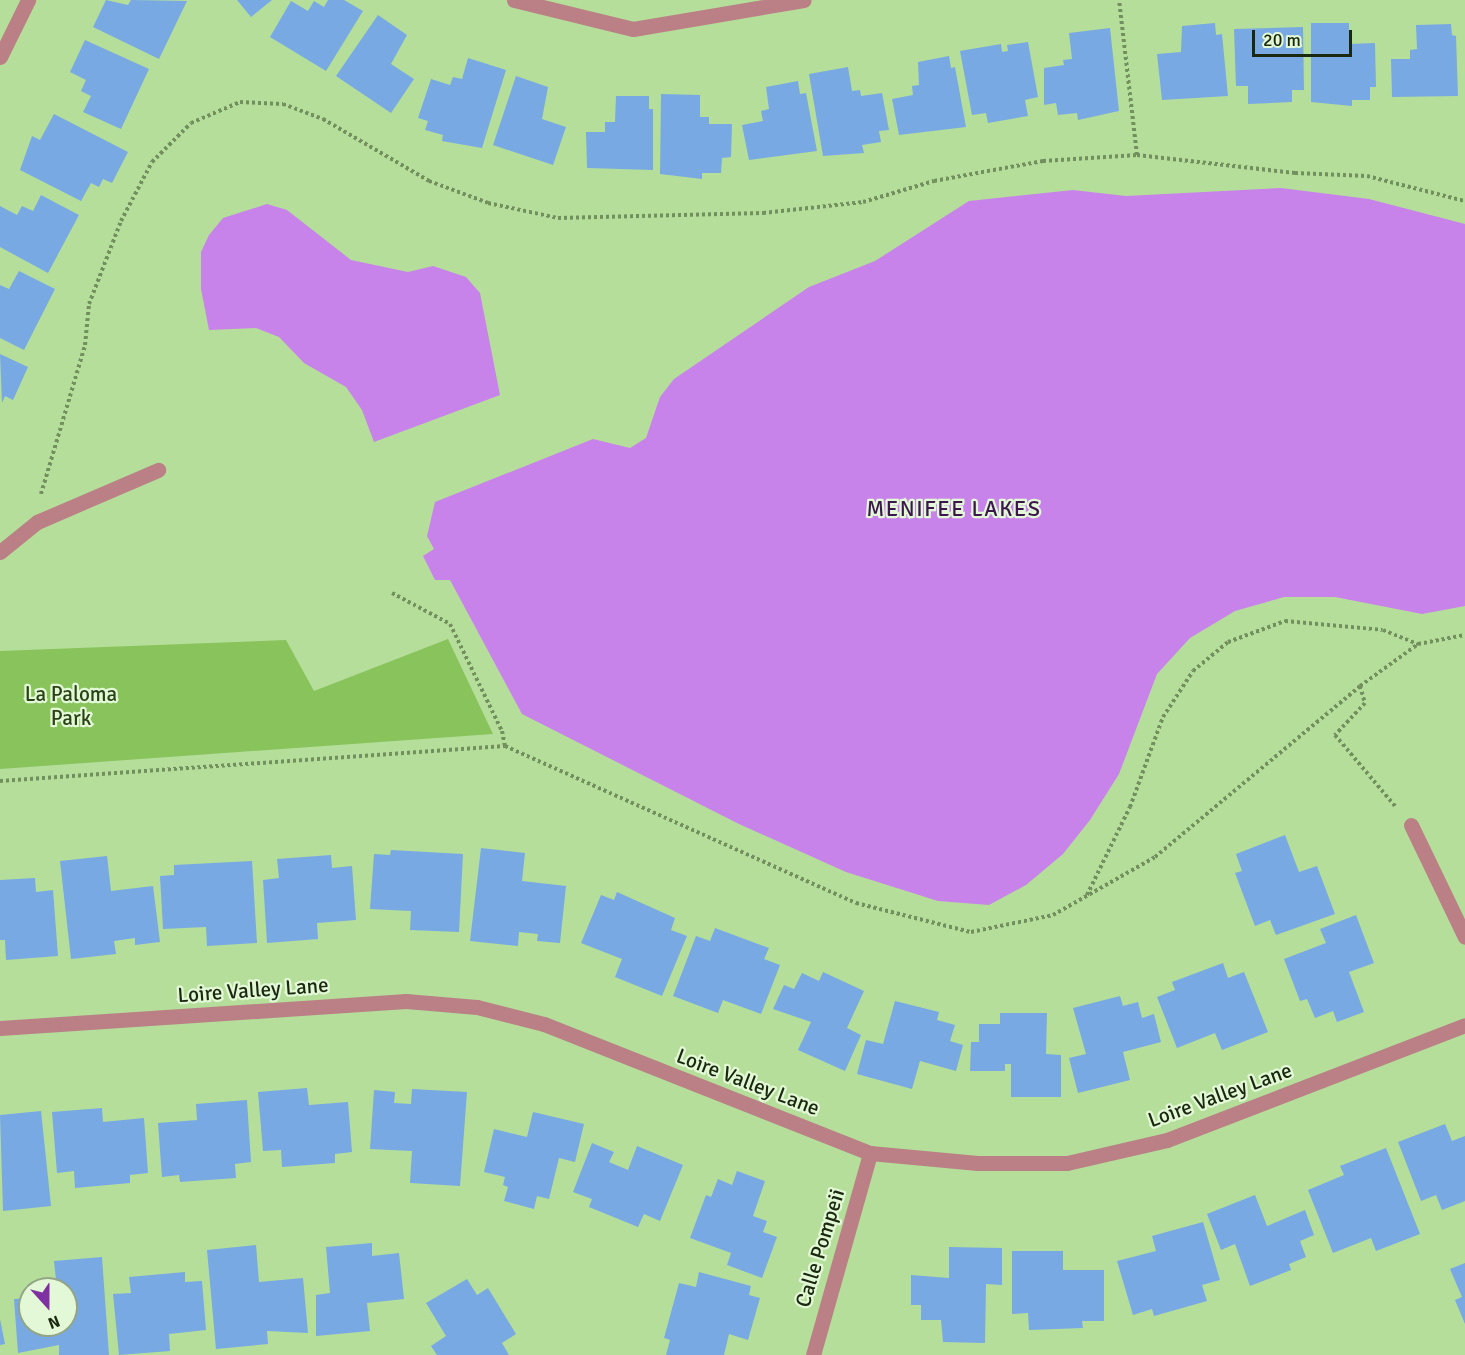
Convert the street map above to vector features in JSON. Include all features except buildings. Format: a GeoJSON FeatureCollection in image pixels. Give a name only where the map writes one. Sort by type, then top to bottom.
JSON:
{"type":"FeatureCollection","features":[{"type":"Feature","properties":{"kind":"street"},"geometry":{"type":"LineString","coordinates":[[0,57],[28,0]]}},
{"type":"Feature","properties":{"kind":"street"},"geometry":{"type":"LineString","coordinates":[[514,0],[633,28],[804,0]]}},
{"type":"Feature","properties":{"kind":"street"},"geometry":{"type":"LineString","coordinates":[[0,552],[37,522],[158,470]]}},
{"type":"Feature","properties":{"kind":"street"},"geometry":{"type":"LineString","coordinates":[[1411,825],[1465,938]]}},
{"type":"Feature","properties":{"kind":"street","name":"Loire Valley Lane"},"geometry":{"type":"LineString","coordinates":[[0,1028],[406,1001],[477,1007],[544,1024],[870,1153],[978,1162],[1067,1163],[1167,1140],[1465,1025]]}},
{"type":"Feature","properties":{"kind":"street","name":"Calle Pompeii"},"geometry":{"type":"LineString","coordinates":[[813,1355],[870,1153]]}},
{"type":"Feature","properties":{"kind":"path"},"geometry":{"type":"LineString","coordinates":[[1119,0],[1137,155]]}},
{"type":"Feature","properties":{"kind":"path"},"geometry":{"type":"LineString","coordinates":[[40,500],[85,345],[89,304],[121,221],[152,162],[191,123],[240,102],[284,104],[323,119],[429,181],[488,203],[558,218],[763,213],[863,202],[934,181],[1043,162],[1137,155],[1295,173],[1367,176],[1465,201]]}},
{"type":"Feature","properties":{"kind":"path"},"geometry":{"type":"LineString","coordinates":[[392,593],[450,624],[502,730],[505,746]]}},
{"type":"Feature","properties":{"kind":"path"},"geometry":{"type":"LineString","coordinates":[[1086,896],[1130,807],[1163,717],[1193,671],[1228,642],[1285,621],[1383,630],[1418,644]]}},
{"type":"Feature","properties":{"kind":"path"},"geometry":{"type":"LineString","coordinates":[[0,781],[505,746],[856,903],[971,932],[1053,915],[1155,857],[1360,686],[1418,644],[1465,635]]}},
{"type":"Feature","properties":{"kind":"path"},"geometry":{"type":"LineString","coordinates":[[1360,686],[1365,703],[1335,735],[1411,825]]}},
{"type":"Feature","properties":{"kind":"green space","name":"La Paloma Park"},"geometry":{"type":"Polygon","coordinates":[[[448,639],[493,734],[0,769],[0,651],[286,640],[314,691],[448,639]]]}},
{"type":"Feature","properties":{"kind":"shaded area"},"geometry":{"type":"Polygon","coordinates":[[[1281,188],[1369,199],[1465,224],[1465,606],[1422,614],[1335,597],[1284,597],[1235,611],[1190,638],[1157,674],[1119,774],[1090,820],[1063,854],[1026,885],[989,905],[938,901],[846,872],[739,824],[522,714],[450,580],[435,580],[423,556],[434,549],[427,536],[435,502],[593,439],[630,448],[646,438],[660,397],[674,379],[809,287],[875,261],[969,201],[1073,190],[1126,196],[1281,188]]]}},
{"type":"Feature","properties":{"kind":"shaded area"},"geometry":{"type":"Polygon","coordinates":[[[267,204],[287,210],[351,260],[408,272],[433,266],[466,277],[480,293],[500,395],[374,442],[362,410],[346,387],[304,363],[279,337],[256,328],[209,330],[201,289],[201,252],[209,235],[223,218],[267,204]]]}},
{"type":"Feature","properties":{"kind":"district","name":"MENIFEE LAKES"},"geometry":{"type":"Point","coordinates":[954,509]}}]}
